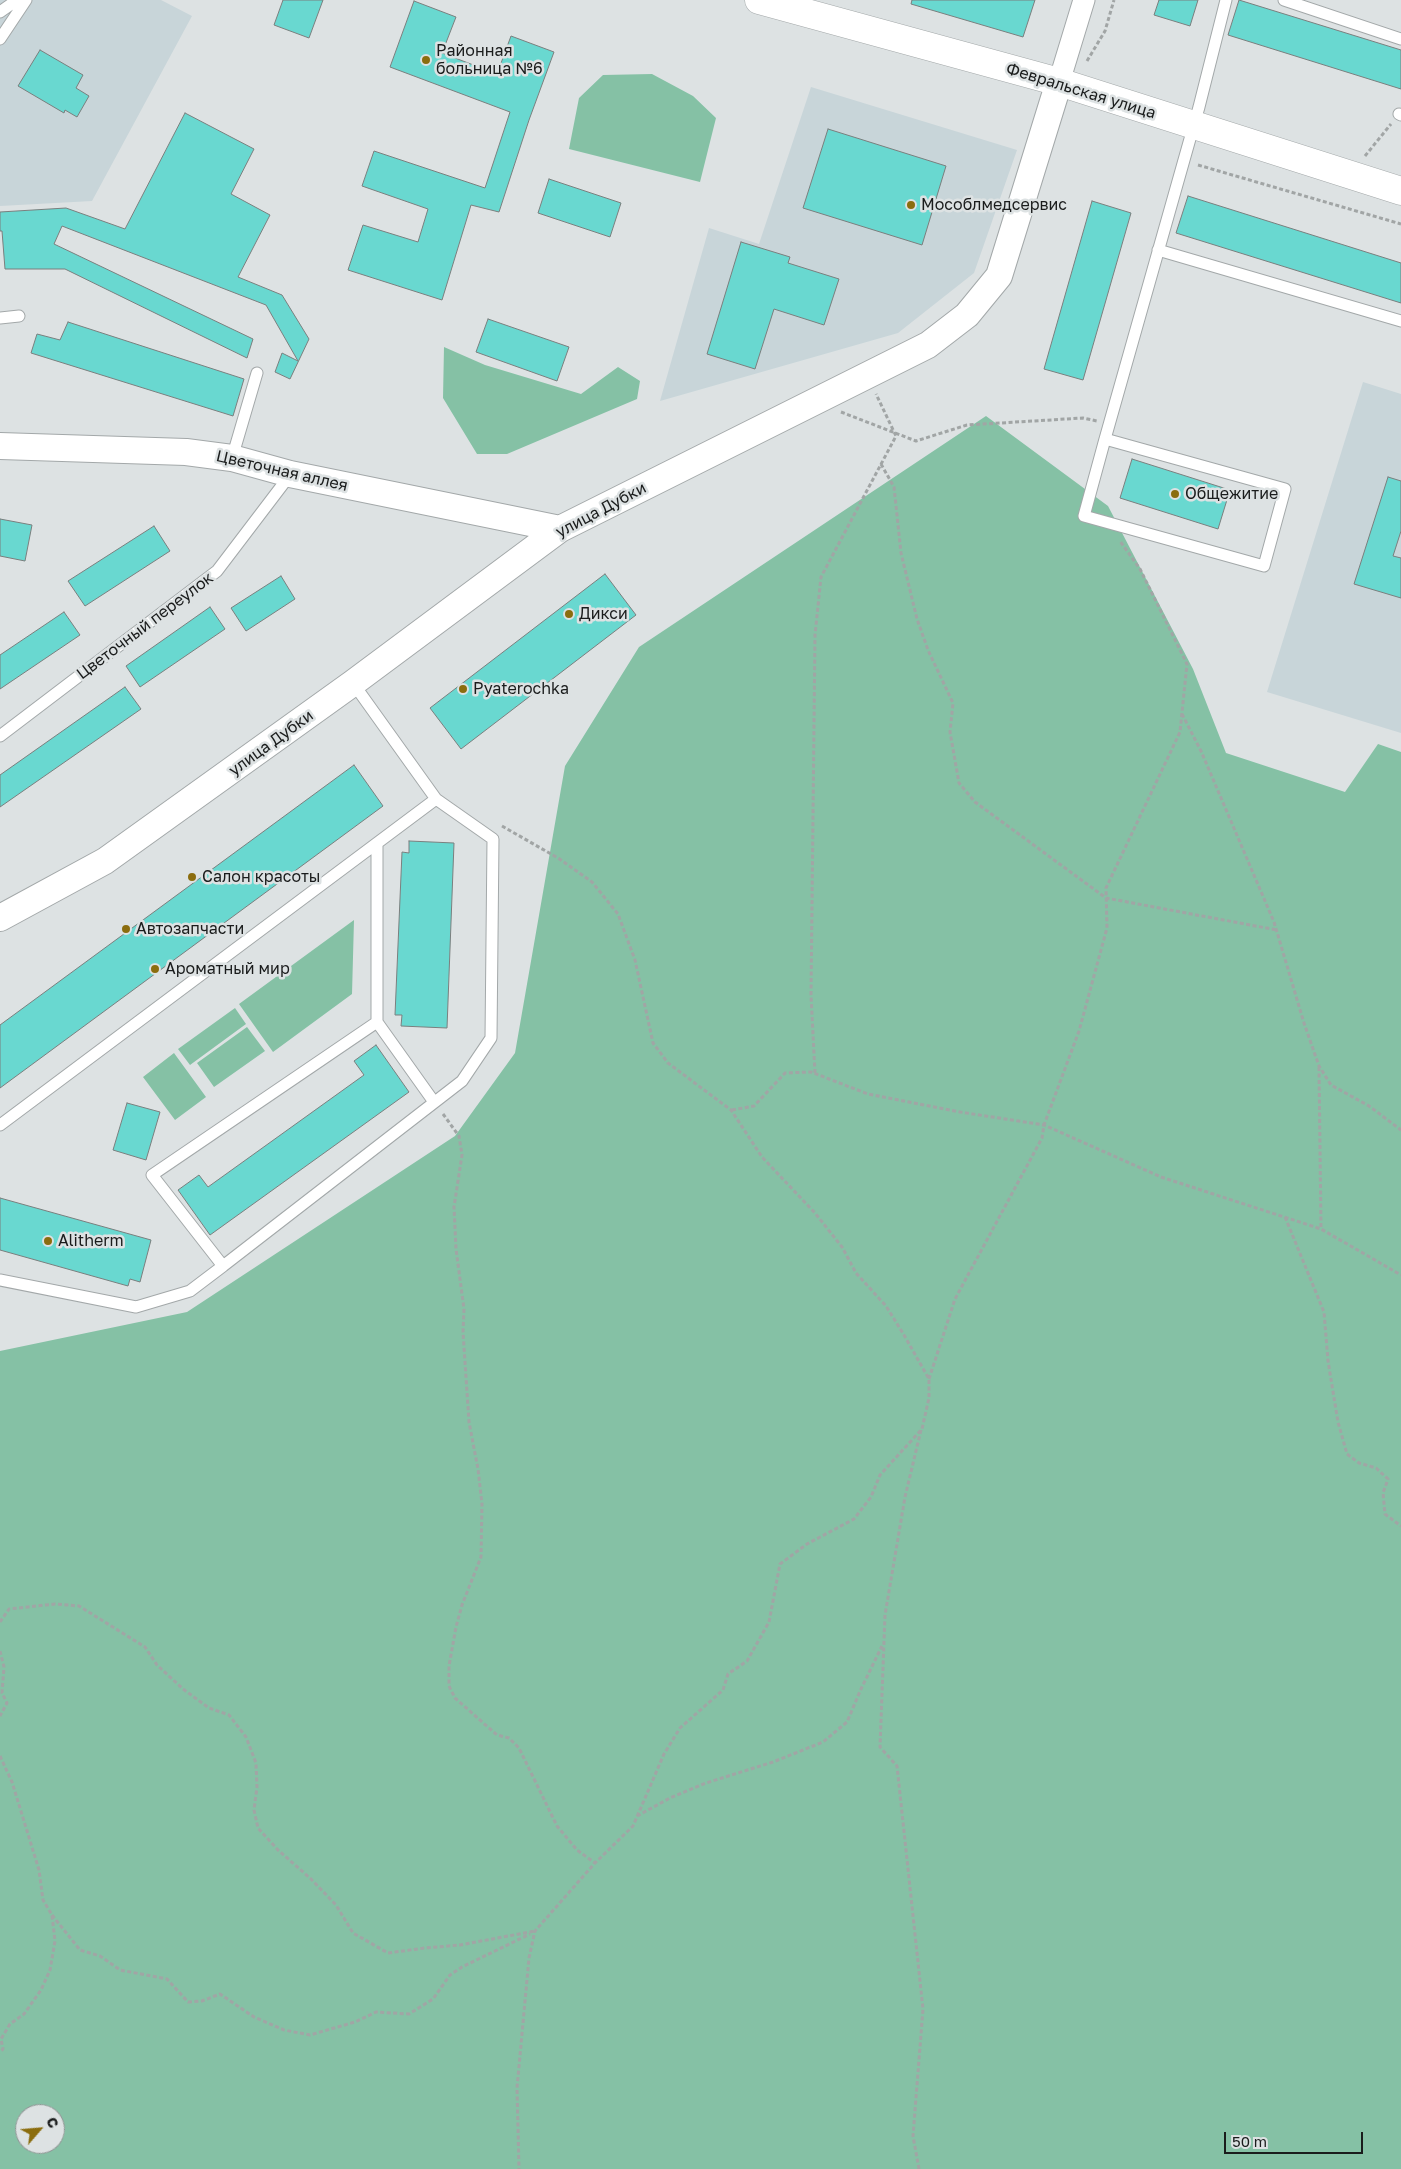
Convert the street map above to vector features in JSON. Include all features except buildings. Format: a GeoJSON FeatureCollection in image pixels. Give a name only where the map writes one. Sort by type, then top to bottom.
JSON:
{"type":"FeatureCollection","features":[{"type":"Feature","properties":{"kind":"main road","name":"Февральская улица"},"geometry":{"type":"LineString","coordinates":[[759,0],[1060,82],[1401,191]]}},
{"type":"Feature","properties":{"kind":"street"},"geometry":{"type":"LineString","coordinates":[[1060,82],[1084,0]]}},
{"type":"Feature","properties":{"kind":"street","name":"улица Дубки"},"geometry":{"type":"LineString","coordinates":[[0,918],[105,861],[354,683],[560,530],[928,345],[967,315],[999,276],[1060,82]]}},
{"type":"Feature","properties":{"kind":"street","name":"Цветочная аллея"},"geometry":{"type":"LineString","coordinates":[[0,446],[186,452],[232,458],[290,474],[560,530]]}},
{"type":"Feature","properties":{"kind":"lane"},"geometry":{"type":"LineString","coordinates":[[0,12],[17,0]]}},
{"type":"Feature","properties":{"kind":"lane"},"geometry":{"type":"LineString","coordinates":[[0,38],[26,0]]}},
{"type":"Feature","properties":{"kind":"lane"},"geometry":{"type":"LineString","coordinates":[[1105,439],[1285,489],[1264,566],[1084,516],[1105,439],[1193,125],[1226,0]]}},
{"type":"Feature","properties":{"kind":"lane"},"geometry":{"type":"LineString","coordinates":[[1284,0],[1401,39]]}},
{"type":"Feature","properties":{"kind":"lane"},"geometry":{"type":"LineString","coordinates":[[1158,250],[1401,321]]}},
{"type":"Feature","properties":{"kind":"lane"},"geometry":{"type":"LineString","coordinates":[[0,318],[19,316]]}},
{"type":"Feature","properties":{"kind":"lane"},"geometry":{"type":"LineString","coordinates":[[232,458],[257,373]]}},
{"type":"Feature","properties":{"kind":"lane","name":"Цветочный переулок"},"geometry":{"type":"LineString","coordinates":[[0,736],[217,571],[290,474]]}},
{"type":"Feature","properties":{"kind":"lane"},"geometry":{"type":"LineString","coordinates":[[0,1280],[136,1307],[190,1291],[462,1081],[490,1038],[493,839],[436,799],[354,683]]}},
{"type":"Feature","properties":{"kind":"lane"},"geometry":{"type":"LineString","coordinates":[[0,1125],[436,799]]}},
{"type":"Feature","properties":{"kind":"lane"},"geometry":{"type":"LineString","coordinates":[[377,843],[377,1022],[434,1102]]}},
{"type":"Feature","properties":{"kind":"lane"},"geometry":{"type":"LineString","coordinates":[[223,1266],[152,1175],[377,1022]]}},
{"type":"Feature","properties":{"kind":"path"},"geometry":{"type":"LineString","coordinates":[[1083,68],[1105,31],[1114,0]]}},
{"type":"Feature","properties":{"kind":"path"},"geometry":{"type":"LineString","coordinates":[[1364,159],[1400,114]]}},
{"type":"Feature","properties":{"kind":"path"},"geometry":{"type":"LineString","coordinates":[[1183,160],[1401,224]]}},
{"type":"Feature","properties":{"kind":"path"},"geometry":{"type":"LineString","coordinates":[[815,1073],[811,995],[815,635],[821,577],[896,436],[867,376]]}},
{"type":"Feature","properties":{"kind":"path"},"geometry":{"type":"LineString","coordinates":[[815,402],[916,441],[967,425],[1083,418],[1109,425]]}},
{"type":"Feature","properties":{"kind":"path"},"geometry":{"type":"LineString","coordinates":[[882,464],[894,487],[901,553],[918,619],[928,650],[953,703],[950,732],[958,783],[976,802],[1106,898],[1276,930]]}},
{"type":"Feature","properties":{"kind":"path"},"geometry":{"type":"LineString","coordinates":[[919,2169],[913,2136],[923,2009],[897,1766],[880,1747],[885,1615],[905,1497],[930,1398],[929,1379],[955,1299],[1042,1138],[1044,1124],[1079,1031],[1107,928],[1106,888],[1180,732],[1187,664],[1140,569],[1107,522]]}},
{"type":"Feature","properties":{"kind":"path"},"geometry":{"type":"LineString","coordinates":[[1182,714],[1201,751],[1276,930],[1319,1066],[1331,1085],[1368,1106],[1401,1130]]}},
{"type":"Feature","properties":{"kind":"path"},"geometry":{"type":"LineString","coordinates":[[496,822],[558,858],[592,882],[618,914],[635,960],[653,1043],[668,1063],[732,1110],[762,1157],[815,1213],[842,1247],[856,1273],[886,1306],[929,1379]]}},
{"type":"Feature","properties":{"kind":"path"},"geometry":{"type":"LineString","coordinates":[[1319,1066],[1321,1229]]}},
{"type":"Feature","properties":{"kind":"path"},"geometry":{"type":"LineString","coordinates":[[732,1110],[754,1106],[785,1073],[815,1073],[868,1094],[960,1112],[1044,1124],[1162,1177],[1321,1229],[1401,1275]]}},
{"type":"Feature","properties":{"kind":"path"},"geometry":{"type":"LineString","coordinates":[[434,1102],[459,1136],[462,1155],[454,1207],[456,1249],[464,1309],[463,1332],[469,1422],[478,1469],[482,1504],[481,1558],[462,1605],[456,1627],[449,1666],[448,1686],[455,1698],[496,1735],[509,1738],[519,1748],[556,1826],[577,1850],[595,1863]]}},
{"type":"Feature","properties":{"kind":"path"},"geometry":{"type":"LineString","coordinates":[[1285,1217],[1324,1312],[1328,1361],[1338,1422],[1347,1454],[1359,1463],[1376,1468],[1388,1479],[1383,1493],[1385,1514],[1401,1526]]}},
{"type":"Feature","properties":{"kind":"path"},"geometry":{"type":"LineString","coordinates":[[0,1756],[12,1782],[39,1870],[43,1900],[52,1915],[80,1950],[100,1956],[120,1970],[167,1979],[188,2002],[202,2001],[220,1994],[254,2017],[284,2030],[310,2034],[354,2022],[376,2012],[409,2014],[433,1999],[450,1975],[462,1967],[535,1931],[595,1863],[633,1826],[664,1754],[680,1728],[723,1690],[728,1674],[747,1661],[769,1622],[780,1564],[807,1544],[854,1519],[871,1498],[880,1475],[922,1429]]}},
{"type":"Feature","properties":{"kind":"path"},"geometry":{"type":"LineString","coordinates":[[0,1622],[8,1609],[55,1604],[79,1606],[145,1647],[157,1665],[182,1689],[209,1708],[229,1715],[246,1737],[256,1763],[257,1787],[254,1810],[258,1828],[336,1906],[353,1934],[388,1954],[460,1945],[535,1931]]}},
{"type":"Feature","properties":{"kind":"path"},"geometry":{"type":"LineString","coordinates":[[636,1817],[670,1798],[706,1783],[773,1762],[823,1742],[847,1722],[884,1643]]}},
{"type":"Feature","properties":{"kind":"path"},"geometry":{"type":"LineString","coordinates":[[0,1651],[4,1667],[2,1692],[7,1703],[0,1716]]}},
{"type":"Feature","properties":{"kind":"path"},"geometry":{"type":"LineString","coordinates":[[0,2052],[3,2050],[2,2039],[10,2024],[24,2014],[41,1990],[50,1970],[55,1941],[52,1915]]}},
{"type":"Feature","properties":{"kind":"path"},"geometry":{"type":"LineString","coordinates":[[520,2169],[518,2088],[529,1958],[535,1931]]}},
{"type":"Feature","properties":{"kind":"shaded area"},"geometry":{"type":"Polygon","coordinates":[[[0,0],[161,0],[192,16],[92,201],[0,206],[0,0]]]}},
{"type":"Feature","properties":{"kind":"shaded area"},"geometry":{"type":"Polygon","coordinates":[[[811,87],[1017,150],[974,273],[898,333],[660,401],[709,228],[759,244],[811,87]]]}},
{"type":"Feature","properties":{"kind":"shaded area"},"geometry":{"type":"Polygon","coordinates":[[[1363,382],[1401,394],[1401,733],[1267,692],[1363,382]]]}},
{"type":"Feature","properties":{"kind":"green space"},"geometry":{"type":"Polygon","coordinates":[[[652,74],[693,96],[716,118],[700,182],[569,149],[579,98],[603,75],[652,74]]]}},
{"type":"Feature","properties":{"kind":"green space"},"geometry":{"type":"Polygon","coordinates":[[[444,347],[485,365],[581,394],[618,367],[640,381],[637,399],[507,454],[477,454],[443,398],[444,347]]]}},
{"type":"Feature","properties":{"kind":"green space"},"geometry":{"type":"Polygon","coordinates":[[[986,416],[1108,506],[1193,669],[1226,753],[1345,792],[1378,744],[1401,752],[1401,2169],[0,2169],[0,1351],[187,1312],[455,1136],[515,1053],[565,766],[639,647],[986,416]]]}},
{"type":"Feature","properties":{"kind":"green space"},"geometry":{"type":"Polygon","coordinates":[[[354,920],[352,994],[273,1052],[239,1004],[354,920]]]}},
{"type":"Feature","properties":{"kind":"green space"},"geometry":{"type":"Polygon","coordinates":[[[235,1008],[246,1024],[190,1065],[178,1049],[235,1008]]]}},
{"type":"Feature","properties":{"kind":"green space"},"geometry":{"type":"Polygon","coordinates":[[[247,1027],[265,1051],[214,1087],[197,1063],[247,1027]]]}},
{"type":"Feature","properties":{"kind":"green space"},"geometry":{"type":"Polygon","coordinates":[[[174,1053],[206,1097],[175,1120],[143,1077],[174,1053]]]}},
{"type":"Feature","properties":{"kind":"place","name":"Районная больница №6"},"geometry":{"type":"Point","coordinates":[426,60]}},
{"type":"Feature","properties":{"kind":"place","name":"Мособлмедсервис"},"geometry":{"type":"Point","coordinates":[911,205]}},
{"type":"Feature","properties":{"kind":"place","name":"Общежитие"},"geometry":{"type":"Point","coordinates":[1175,494]}},
{"type":"Feature","properties":{"kind":"place","name":"Дикси"},"geometry":{"type":"Point","coordinates":[569,614]}},
{"type":"Feature","properties":{"kind":"place","name":"Pyaterochka"},"geometry":{"type":"Point","coordinates":[463,689]}},
{"type":"Feature","properties":{"kind":"place","name":"Салон красоты"},"geometry":{"type":"Point","coordinates":[192,877]}},
{"type":"Feature","properties":{"kind":"place","name":"Автозапчасти"},"geometry":{"type":"Point","coordinates":[126,929]}},
{"type":"Feature","properties":{"kind":"place","name":"Ароматный мир"},"geometry":{"type":"Point","coordinates":[155,969]}},
{"type":"Feature","properties":{"kind":"place","name":"Alitherm"},"geometry":{"type":"Point","coordinates":[48,1241]}}]}
